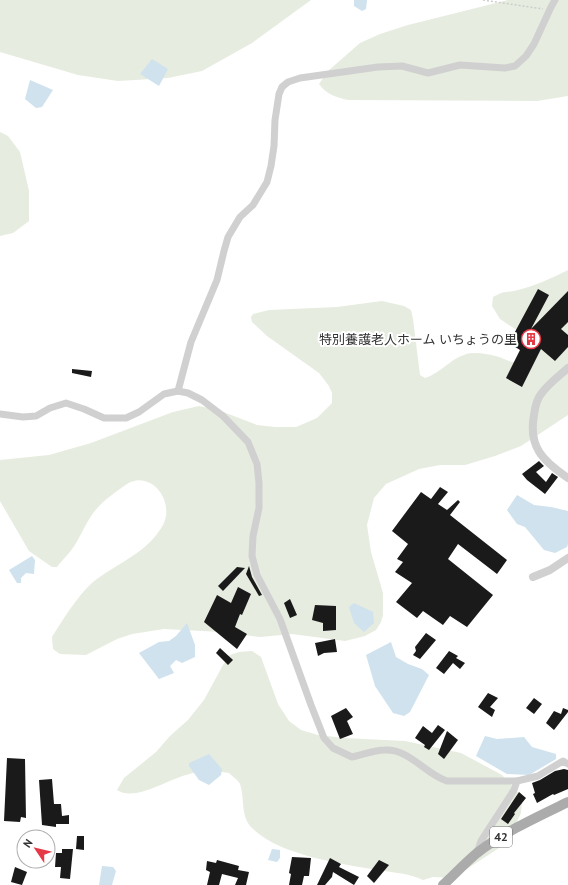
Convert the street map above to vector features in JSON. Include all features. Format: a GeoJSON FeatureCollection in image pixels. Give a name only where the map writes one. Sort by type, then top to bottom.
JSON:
{"type":"FeatureCollection","features":[{"type":"Feature","properties":{"kind":"main road","name":"42"},"geometry":{"type":"LineString","coordinates":[[443,885],[477,853],[517,828],[568,802]]}},
{"type":"Feature","properties":{"kind":"street"},"geometry":{"type":"LineString","coordinates":[[178,391],[191,342],[217,280],[228,237],[240,217],[253,205],[267,182],[274,146],[275,120],[279,94],[282,87],[288,82],[300,78],[378,68],[402,66],[428,73],[460,65],[505,68],[515,66],[526,56],[534,44],[555,0]]}},
{"type":"Feature","properties":{"kind":"street"},"geometry":{"type":"LineString","coordinates":[[568,368],[540,394],[536,402],[532,429],[538,453],[548,463],[568,478]]}},
{"type":"Feature","properties":{"kind":"street"},"geometry":{"type":"LineString","coordinates":[[0,414],[23,417],[36,416],[50,408],[66,403],[104,418],[126,418],[139,412],[164,394],[178,391],[188,393],[202,400],[223,416],[248,442],[257,464],[259,508],[253,536],[252,556],[257,575],[280,619],[310,705],[324,738],[333,748],[352,757],[385,750],[398,751],[439,778],[447,781],[517,781],[538,776],[563,762],[568,764]]}},
{"type":"Feature","properties":{"kind":"street"},"geometry":{"type":"LineString","coordinates":[[533,577],[550,570],[568,558]]}},
{"type":"Feature","properties":{"kind":"street"},"geometry":{"type":"LineString","coordinates":[[477,853],[481,841],[514,790],[517,781]]}},
{"type":"Feature","properties":{"kind":"path"},"geometry":{"type":"LineString","coordinates":[[483,0],[549,10]]}},
{"type":"Feature","properties":{"kind":"shaded area"},"geometry":{"type":"Polygon","coordinates":[[[0,0],[311,0],[252,43],[202,71],[168,78],[118,81],[78,75],[0,52],[0,0]]]}},
{"type":"Feature","properties":{"kind":"shaded area"},"geometry":{"type":"Polygon","coordinates":[[[508,0],[568,0],[568,96],[537,101],[348,100],[336,97],[322,88],[319,84],[328,71],[360,43],[380,34],[408,25],[508,0]]]}},
{"type":"Feature","properties":{"kind":"shaded area"},"geometry":{"type":"Polygon","coordinates":[[[0,132],[8,136],[20,152],[29,191],[29,221],[13,233],[0,236],[0,132]]]}},
{"type":"Feature","properties":{"kind":"shaded area"},"geometry":{"type":"Polygon","coordinates":[[[568,270],[568,415],[521,446],[495,456],[465,465],[440,465],[419,469],[386,484],[374,498],[367,525],[371,552],[383,593],[383,615],[376,630],[365,636],[345,641],[292,634],[260,637],[221,632],[164,629],[132,634],[117,639],[86,655],[60,654],[53,649],[52,637],[75,602],[92,583],[141,550],[150,542],[164,523],[166,505],[163,496],[158,489],[151,484],[144,481],[136,481],[127,484],[97,508],[72,549],[57,567],[52,567],[29,551],[0,501],[0,460],[49,455],[91,443],[173,412],[199,406],[218,410],[257,425],[275,427],[296,427],[317,418],[332,403],[332,393],[329,386],[319,373],[267,336],[252,322],[251,317],[253,314],[269,310],[337,307],[382,301],[404,306],[411,310],[420,375],[425,378],[461,356],[467,354],[484,354],[499,357],[511,362],[521,361],[525,359],[518,331],[500,319],[492,306],[493,297],[503,292],[531,286],[568,270]]]}},
{"type":"Feature","properties":{"kind":"shaded area"},"geometry":{"type":"Polygon","coordinates":[[[252,651],[261,657],[278,704],[289,721],[301,730],[318,735],[344,738],[405,741],[461,753],[502,775],[517,791],[522,802],[521,813],[514,828],[502,846],[453,878],[433,877],[423,880],[407,875],[347,865],[311,857],[278,845],[264,837],[248,823],[244,812],[240,784],[229,773],[208,771],[197,772],[141,792],[124,793],[117,790],[124,778],[156,752],[170,736],[188,720],[204,700],[230,655],[239,652],[252,651]]]}},
{"type":"Feature","properties":{"kind":"water"},"geometry":{"type":"Polygon","coordinates":[[[354,0],[367,0],[366,9],[362,11],[354,6],[354,0]]]}},
{"type":"Feature","properties":{"kind":"water"},"geometry":{"type":"Polygon","coordinates":[[[152,59],[168,69],[159,86],[140,74],[152,59]]]}},
{"type":"Feature","properties":{"kind":"water"},"geometry":{"type":"Polygon","coordinates":[[[30,80],[53,90],[42,107],[36,108],[25,99],[30,80]]]}},
{"type":"Feature","properties":{"kind":"water"},"geometry":{"type":"Polygon","coordinates":[[[517,495],[534,505],[568,511],[567,547],[555,553],[544,550],[525,527],[517,524],[507,510],[517,495]]]}},
{"type":"Feature","properties":{"kind":"water"},"geometry":{"type":"Polygon","coordinates":[[[32,556],[35,560],[34,574],[26,573],[21,578],[21,583],[17,583],[9,570],[32,556]]]}},
{"type":"Feature","properties":{"kind":"water"},"geometry":{"type":"Polygon","coordinates":[[[354,603],[373,612],[374,623],[364,632],[354,623],[349,607],[354,603]]]}},
{"type":"Feature","properties":{"kind":"water"},"geometry":{"type":"Polygon","coordinates":[[[187,623],[195,645],[195,657],[182,663],[176,660],[170,666],[174,673],[159,679],[139,653],[159,642],[169,641],[176,636],[187,623]]]}},
{"type":"Feature","properties":{"kind":"water"},"geometry":{"type":"Polygon","coordinates":[[[391,642],[396,657],[408,664],[422,669],[429,675],[410,712],[404,716],[393,713],[375,686],[366,655],[391,642]]]}},
{"type":"Feature","properties":{"kind":"water"},"geometry":{"type":"Polygon","coordinates":[[[485,736],[497,739],[524,737],[532,747],[556,754],[556,759],[529,775],[507,774],[476,756],[485,736]]]}},
{"type":"Feature","properties":{"kind":"water"},"geometry":{"type":"Polygon","coordinates":[[[209,754],[222,769],[221,775],[209,785],[199,780],[189,766],[189,763],[209,754]]]}},
{"type":"Feature","properties":{"kind":"water"},"geometry":{"type":"Polygon","coordinates":[[[272,849],[280,850],[280,858],[277,862],[268,860],[272,849]]]}},
{"type":"Feature","properties":{"kind":"water"},"geometry":{"type":"Polygon","coordinates":[[[102,866],[113,867],[116,871],[112,885],[99,885],[102,866]]]}},
{"type":"Feature","properties":{"kind":"building","name":"特別養護老人ホーム いちょうの里"},"geometry":{"type":"Polygon","coordinates":[[[538,289],[549,295],[531,329],[568,291],[568,322],[561,329],[568,335],[568,347],[555,361],[541,349],[522,387],[506,378],[520,350],[509,343],[538,289]]]}},
{"type":"Feature","properties":{"kind":"building"},"geometry":{"type":"Polygon","coordinates":[[[72,369],[92,371],[91,377],[72,373],[72,369]]]}},
{"type":"Feature","properties":{"kind":"building"},"geometry":{"type":"Polygon","coordinates":[[[539,461],[544,466],[536,472],[546,482],[552,473],[558,477],[545,494],[527,480],[522,474],[539,461]]]}},
{"type":"Feature","properties":{"kind":"building"},"geometry":{"type":"Polygon","coordinates":[[[440,487],[448,492],[438,504],[447,510],[458,500],[460,502],[450,515],[507,560],[497,574],[458,544],[448,559],[493,595],[467,627],[450,616],[443,625],[423,611],[417,618],[396,602],[412,583],[395,572],[403,562],[397,559],[408,544],[392,531],[421,492],[431,499],[440,487]]]}},
{"type":"Feature","properties":{"kind":"building"},"geometry":{"type":"Polygon","coordinates":[[[249,566],[252,577],[262,595],[259,596],[246,574],[249,566]]]}},
{"type":"Feature","properties":{"kind":"building"},"geometry":{"type":"Polygon","coordinates":[[[237,567],[245,568],[223,591],[218,586],[237,567]]]}},
{"type":"Feature","properties":{"kind":"building"},"geometry":{"type":"Polygon","coordinates":[[[238,587],[251,594],[235,627],[247,634],[237,649],[204,622],[217,595],[231,603],[238,587]]]}},
{"type":"Feature","properties":{"kind":"building"},"geometry":{"type":"Polygon","coordinates":[[[290,599],[297,615],[290,618],[284,603],[290,599]]]}},
{"type":"Feature","properties":{"kind":"building"},"geometry":{"type":"Polygon","coordinates":[[[315,605],[336,606],[336,630],[323,631],[323,623],[312,620],[315,605]]]}},
{"type":"Feature","properties":{"kind":"building"},"geometry":{"type":"Polygon","coordinates":[[[426,633],[436,640],[420,659],[413,655],[416,651],[415,647],[426,633]]]}},
{"type":"Feature","properties":{"kind":"building"},"geometry":{"type":"Polygon","coordinates":[[[335,639],[337,652],[324,653],[318,656],[315,643],[335,639]]]}},
{"type":"Feature","properties":{"kind":"building"},"geometry":{"type":"Polygon","coordinates":[[[220,648],[233,660],[228,665],[216,653],[220,648]]]}},
{"type":"Feature","properties":{"kind":"building"},"geometry":{"type":"Polygon","coordinates":[[[449,651],[458,656],[456,658],[465,663],[460,669],[453,663],[444,674],[436,668],[449,651]]]}},
{"type":"Feature","properties":{"kind":"building"},"geometry":{"type":"Polygon","coordinates":[[[488,693],[498,698],[490,707],[495,710],[492,717],[478,707],[488,693]]]}},
{"type":"Feature","properties":{"kind":"building"},"geometry":{"type":"Polygon","coordinates":[[[534,698],[542,704],[534,714],[526,708],[534,698]]]}},
{"type":"Feature","properties":{"kind":"building"},"geometry":{"type":"Polygon","coordinates":[[[346,708],[353,717],[347,721],[353,734],[340,739],[331,716],[346,708]]]}},
{"type":"Feature","properties":{"kind":"building"},"geometry":{"type":"Polygon","coordinates":[[[563,708],[568,710],[568,712],[554,730],[546,723],[554,711],[561,714],[563,708]]]}},
{"type":"Feature","properties":{"kind":"building"},"geometry":{"type":"Polygon","coordinates":[[[438,725],[445,730],[429,750],[415,738],[423,726],[432,733],[438,725]]]}},
{"type":"Feature","properties":{"kind":"building"},"geometry":{"type":"Polygon","coordinates":[[[447,731],[458,740],[444,759],[438,754],[447,731]]]}},
{"type":"Feature","properties":{"kind":"building"},"geometry":{"type":"Polygon","coordinates":[[[7,758],[25,759],[26,818],[21,817],[20,822],[4,821],[7,758]]]}},
{"type":"Feature","properties":{"kind":"building"},"geometry":{"type":"Polygon","coordinates":[[[564,769],[568,770],[568,789],[554,795],[553,794],[537,803],[533,794],[535,793],[532,783],[555,771],[564,769]]]}},
{"type":"Feature","properties":{"kind":"building"},"geometry":{"type":"Polygon","coordinates":[[[52,779],[54,804],[61,804],[62,816],[69,815],[69,824],[56,824],[56,827],[42,825],[39,780],[52,779]]]}},
{"type":"Feature","properties":{"kind":"building"},"geometry":{"type":"Polygon","coordinates":[[[519,792],[526,798],[514,813],[515,814],[508,824],[501,819],[519,792]]]}},
{"type":"Feature","properties":{"kind":"building"},"geometry":{"type":"Polygon","coordinates":[[[77,836],[84,836],[84,850],[76,849],[77,836]]]}},
{"type":"Feature","properties":{"kind":"building"},"geometry":{"type":"Polygon","coordinates":[[[62,849],[73,849],[70,879],[60,878],[61,867],[56,867],[56,853],[62,853],[62,849]]]}},
{"type":"Feature","properties":{"kind":"building"},"geometry":{"type":"Polygon","coordinates":[[[292,857],[311,858],[309,876],[304,876],[302,885],[289,885],[291,874],[289,873],[292,857]]]}},
{"type":"Feature","properties":{"kind":"building"},"geometry":{"type":"Polygon","coordinates":[[[330,858],[341,864],[339,867],[359,877],[354,885],[333,872],[332,877],[325,885],[317,885],[330,858]]]}},
{"type":"Feature","properties":{"kind":"building"},"geometry":{"type":"Polygon","coordinates":[[[217,860],[239,866],[238,870],[249,872],[246,885],[235,885],[238,878],[222,874],[219,885],[207,885],[210,872],[206,870],[207,861],[216,863],[217,860]]]}},
{"type":"Feature","properties":{"kind":"building"},"geometry":{"type":"Polygon","coordinates":[[[379,860],[389,865],[374,883],[367,876],[379,860]]]}},
{"type":"Feature","properties":{"kind":"building"},"geometry":{"type":"Polygon","coordinates":[[[15,867],[16,869],[27,872],[22,885],[11,882],[15,867]]]}},
{"type":"Feature","properties":{"kind":"place","name":"特別養護老人ホーム いちょうの里"},"geometry":{"type":"Point","coordinates":[531,339]}}]}
